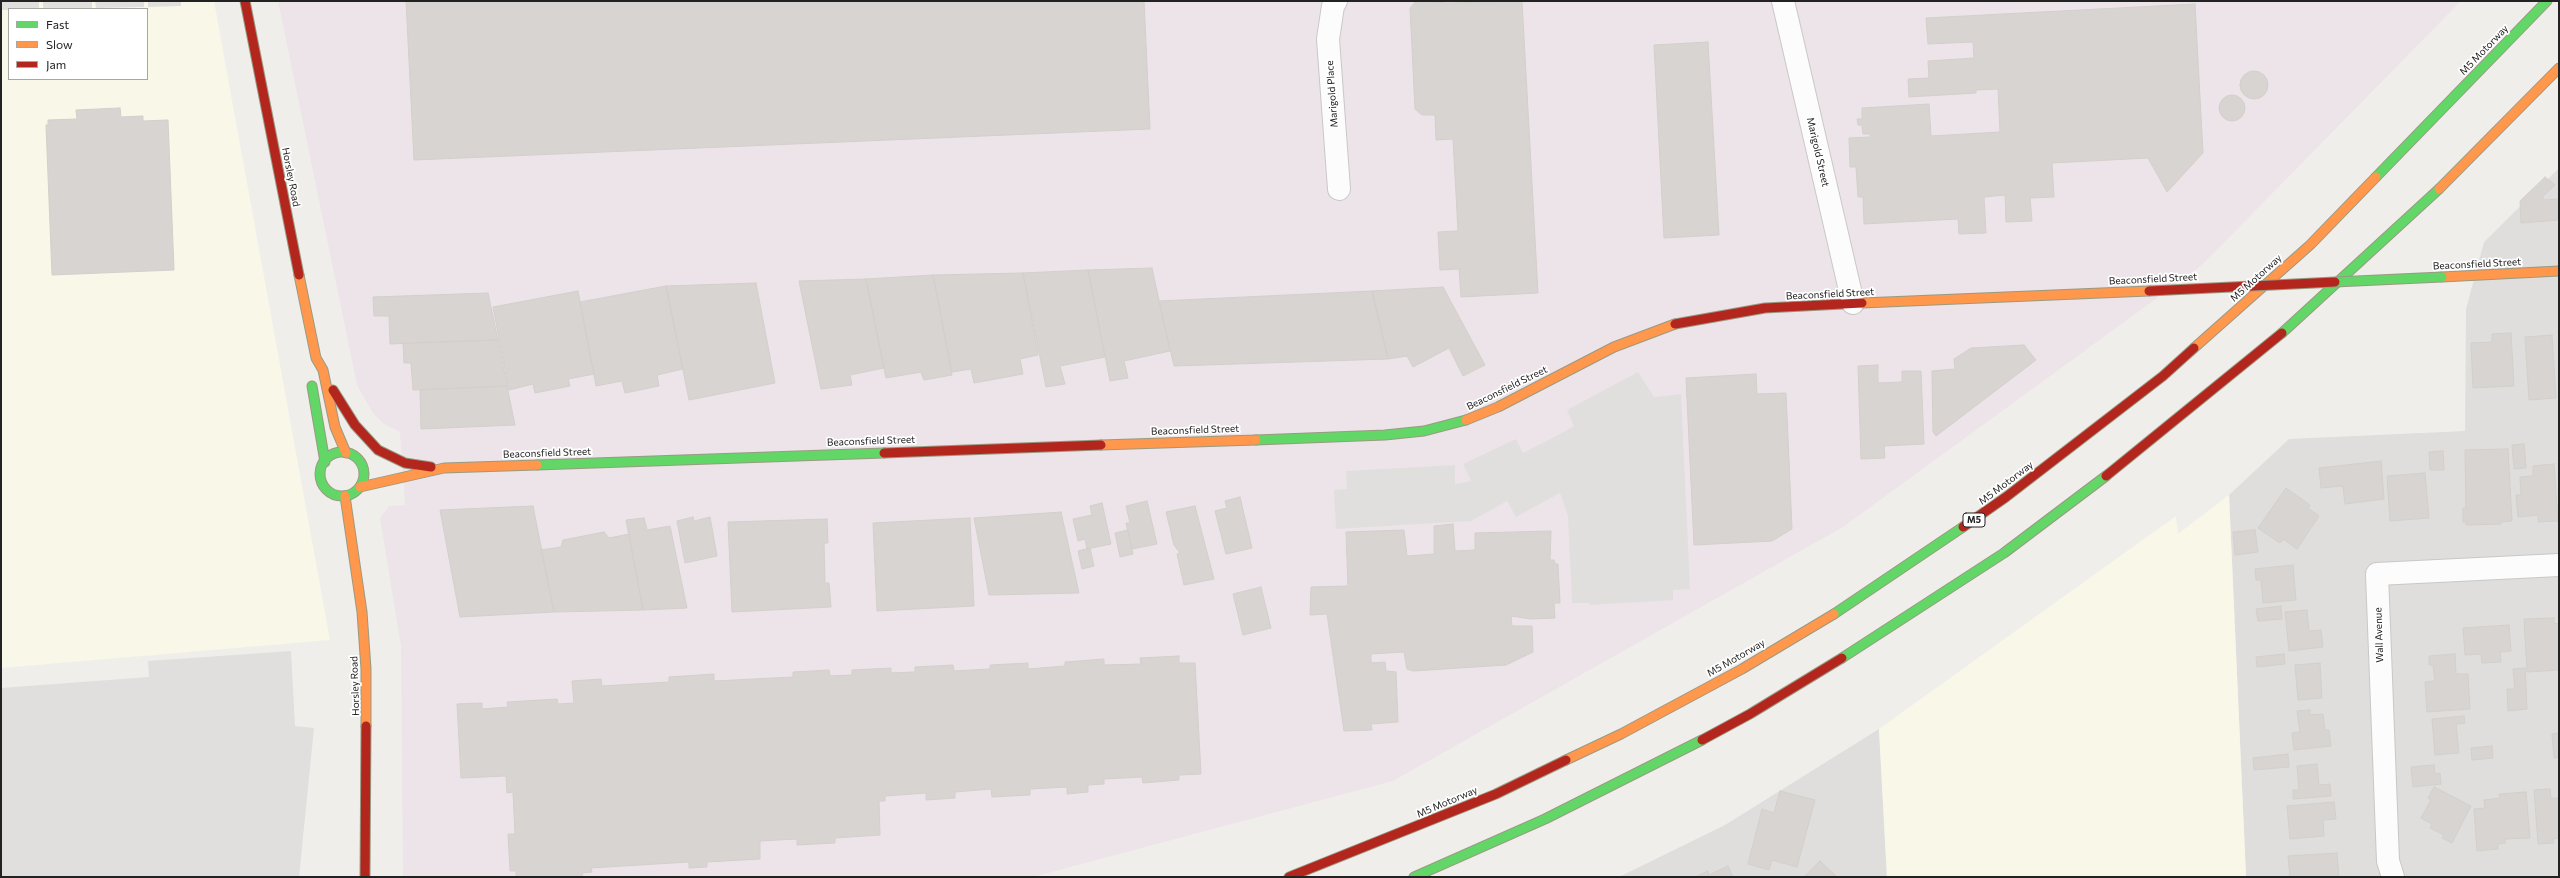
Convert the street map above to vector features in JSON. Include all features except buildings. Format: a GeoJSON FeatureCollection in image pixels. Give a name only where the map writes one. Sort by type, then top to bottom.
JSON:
{"type":"FeatureCollection","features":[{"type":"Feature","properties":{"kind":"main road","name":"Horsley Road"},"geometry":{"type":"LineString","coordinates":[[246,1],[316,358],[323,370],[335,427],[346,453]]}},
{"type":"Feature","properties":{"kind":"main road","name":"M5 Motorway"},"geometry":{"type":"LineString","coordinates":[[1289,877],[1361,850],[1496,794],[1621,734],[1742,668],[1855,601],[2006,498],[2163,376],[2310,245],[2546,1]]}},
{"type":"Feature","properties":{"kind":"main road"},"geometry":{"type":"LineString","coordinates":[[1414,877],[1545,820],[1644,771],[1750,714],[1856,650],[2004,553],[2142,449],[2260,353],[2459,171],[2559,68]]}},
{"type":"Feature","properties":{"kind":"main road","name":"Beaconsfield Street"},"geometry":{"type":"LineString","coordinates":[[360,487],[444,468],[1401,434],[1462,422],[1498,407],[1614,347],[1678,323],[1765,308],[2559,271]]}},
{"type":"Feature","properties":{"kind":"main road"},"geometry":{"type":"LineString","coordinates":[[316,358],[310,376],[325,462],[321,473],[324,485],[333,494],[346,496],[360,487],[364,471],[356,457]]}},
{"type":"Feature","properties":{"kind":"main road"},"geometry":{"type":"LineString","coordinates":[[323,370],[355,425],[378,450],[391,458],[405,463],[444,468]]}},
{"type":"Feature","properties":{"kind":"main road"},"geometry":{"type":"LineString","coordinates":[[325,462],[335,454],[346,453],[356,457],[391,458]]}},
{"type":"Feature","properties":{"kind":"main road","name":"Horsley Road"},"geometry":{"type":"LineString","coordinates":[[346,496],[362,612],[366,670],[365,877]]}},
{"type":"Feature","properties":{"kind":"street","name":"Marigold Place"},"geometry":{"type":"LineString","coordinates":[[1336,1],[1333,6],[1328,39],[1339,189]]}},
{"type":"Feature","properties":{"kind":"street","name":"Marigold Street"},"geometry":{"type":"LineString","coordinates":[[1782,1],[1853,303]]}},
{"type":"Feature","properties":{"kind":"street","name":"Wall Avenue"},"geometry":{"type":"LineString","coordinates":[[2393,877],[2388,861],[2377,574],[2559,566]]}},
{"type":"Feature","properties":{"kind":"shaded area"},"geometry":{"type":"Polygon","coordinates":[[[1,1],[214,1],[330,640],[1,668],[1,1]]]}},
{"type":"Feature","properties":{"kind":"shaded area"},"geometry":{"type":"Polygon","coordinates":[[[1,1],[39,1],[39,8],[8,8],[8,10],[1,10],[1,1]]]}},
{"type":"Feature","properties":{"kind":"shaded area"},"geometry":{"type":"Polygon","coordinates":[[[43,1],[92,1],[92,8],[43,8],[43,1]]]}},
{"type":"Feature","properties":{"kind":"shaded area"},"geometry":{"type":"Polygon","coordinates":[[[95,1],[144,1],[144,7],[96,8],[95,1]]]}},
{"type":"Feature","properties":{"kind":"shaded area"},"geometry":{"type":"Polygon","coordinates":[[[148,1],[181,1],[181,6],[148,7],[148,1]]]}},
{"type":"Feature","properties":{"kind":"shaded area"},"geometry":{"type":"Polygon","coordinates":[[[278,1],[2461,1],[2201,266],[1843,527],[1393,781],[1033,877],[403,877],[401,646],[380,518],[389,506],[405,505],[400,432],[384,424],[373,413],[357,385],[278,1]]]}},
{"type":"Feature","properties":{"kind":"shaded area"},"geometry":{"type":"Polygon","coordinates":[[[2559,168],[2559,877],[2246,877],[2229,495],[2289,439],[2465,431],[2466,309],[2484,242],[2559,168]]]}},
{"type":"Feature","properties":{"kind":"shaded area"},"geometry":{"type":"Polygon","coordinates":[[[1638,372],[1654,397],[1681,394],[1690,589],[1673,590],[1673,600],[1591,605],[1589,603],[1572,603],[1568,516],[1560,493],[1516,517],[1507,501],[1471,521],[1336,529],[1334,490],[1347,489],[1346,471],[1455,465],[1455,484],[1471,481],[1463,464],[1516,439],[1523,453],[1560,434],[1574,426],[1567,410],[1638,372]]]}},
{"type":"Feature","properties":{"kind":"shaded area"},"geometry":{"type":"Polygon","coordinates":[[[2229,495],[2246,877],[1887,877],[1879,729],[2176,516],[2178,534],[2229,495]]]}},
{"type":"Feature","properties":{"kind":"shaded area"},"geometry":{"type":"Polygon","coordinates":[[[291,651],[295,726],[314,728],[299,877],[1,877],[1,688],[149,677],[148,661],[291,651]]]}},
{"type":"Feature","properties":{"kind":"shaded area"},"geometry":{"type":"Polygon","coordinates":[[[1879,729],[1887,877],[1619,877],[1725,825],[1879,729]]]}},
{"type":"Feature","properties":{"kind":"traffic: fast"},"geometry":{"type":"LineString","coordinates":[[2376,177],[2547,1]]}},
{"type":"Feature","properties":{"kind":"traffic: fast"},"geometry":{"type":"LineString","coordinates":[[2282,333],[2439,189]]}},
{"type":"Feature","properties":{"kind":"traffic: fast"},"geometry":{"type":"LineString","coordinates":[[2335,282],[2442,277]]}},
{"type":"Feature","properties":{"kind":"traffic: fast"},"geometry":{"type":"LineString","coordinates":[[312,386],[325,462]]}},
{"type":"Feature","properties":{"kind":"traffic: fast"},"geometry":{"type":"LineString","coordinates":[[1256,440],[1385,435],[1424,431],[1466,420]]}},
{"type":"Feature","properties":{"kind":"traffic: fast"},"geometry":{"type":"LineString","coordinates":[[342,452],[354,456],[360,462],[364,474],[360,486],[354,492],[342,496],[330,492],[324,486],[320,474],[324,462],[330,456],[342,452]]}},
{"type":"Feature","properties":{"kind":"traffic: fast"},"geometry":{"type":"LineString","coordinates":[[537,465],[884,453]]}},
{"type":"Feature","properties":{"kind":"traffic: fast"},"geometry":{"type":"LineString","coordinates":[[1842,658],[2004,553],[2106,476]]}},
{"type":"Feature","properties":{"kind":"traffic: fast"},"geometry":{"type":"LineString","coordinates":[[1834,614],[1963,527]]}},
{"type":"Feature","properties":{"kind":"traffic: fast"},"geometry":{"type":"LineString","coordinates":[[1414,877],[1545,819],[1702,740]]}},
{"type":"Feature","properties":{"kind":"traffic: slow"},"geometry":{"type":"LineString","coordinates":[[2439,189],[2559,68]]}},
{"type":"Feature","properties":{"kind":"traffic: slow"},"geometry":{"type":"LineString","coordinates":[[2194,348],[2310,245],[2376,177]]}},
{"type":"Feature","properties":{"kind":"traffic: slow"},"geometry":{"type":"LineString","coordinates":[[2442,277],[2559,271]]}},
{"type":"Feature","properties":{"kind":"traffic: slow"},"geometry":{"type":"LineString","coordinates":[[299,275],[316,358],[323,370],[335,427],[346,453]]}},
{"type":"Feature","properties":{"kind":"traffic: slow"},"geometry":{"type":"LineString","coordinates":[[1862,303],[2149,291]]}},
{"type":"Feature","properties":{"kind":"traffic: slow"},"geometry":{"type":"LineString","coordinates":[[1466,420],[1498,407],[1614,347],[1675,324]]}},
{"type":"Feature","properties":{"kind":"traffic: slow"},"geometry":{"type":"LineString","coordinates":[[1101,445],[1256,440]]}},
{"type":"Feature","properties":{"kind":"traffic: slow"},"geometry":{"type":"LineString","coordinates":[[360,487],[444,468],[537,465]]}},
{"type":"Feature","properties":{"kind":"traffic: slow"},"geometry":{"type":"LineString","coordinates":[[345,496],[362,612],[366,669],[366,726]]}},
{"type":"Feature","properties":{"kind":"traffic: slow"},"geometry":{"type":"LineString","coordinates":[[1566,760],[1621,734],[1742,669],[1834,614]]}},
{"type":"Feature","properties":{"kind":"traffic: jam"},"geometry":{"type":"LineString","coordinates":[[245,1],[299,275]]}},
{"type":"Feature","properties":{"kind":"traffic: jam"},"geometry":{"type":"LineString","coordinates":[[2149,291],[2335,282]]}},
{"type":"Feature","properties":{"kind":"traffic: jam"},"geometry":{"type":"LineString","coordinates":[[1675,324],[1765,308],[1862,303]]}},
{"type":"Feature","properties":{"kind":"traffic: jam"},"geometry":{"type":"LineString","coordinates":[[2106,476],[2282,333]]}},
{"type":"Feature","properties":{"kind":"traffic: jam"},"geometry":{"type":"LineString","coordinates":[[1963,527],[2006,497],[2163,376],[2194,348]]}},
{"type":"Feature","properties":{"kind":"traffic: jam"},"geometry":{"type":"LineString","coordinates":[[333,390],[355,425],[378,450],[405,463],[431,467]]}},
{"type":"Feature","properties":{"kind":"traffic: jam"},"geometry":{"type":"LineString","coordinates":[[884,453],[1101,445]]}},
{"type":"Feature","properties":{"kind":"traffic: jam"},"geometry":{"type":"LineString","coordinates":[[1702,740],[1750,714],[1842,658]]}},
{"type":"Feature","properties":{"kind":"traffic: jam"},"geometry":{"type":"LineString","coordinates":[[365,877],[366,726]]}},
{"type":"Feature","properties":{"kind":"traffic: jam"},"geometry":{"type":"LineString","coordinates":[[1289,877],[1496,794],[1566,760]]}}]}
